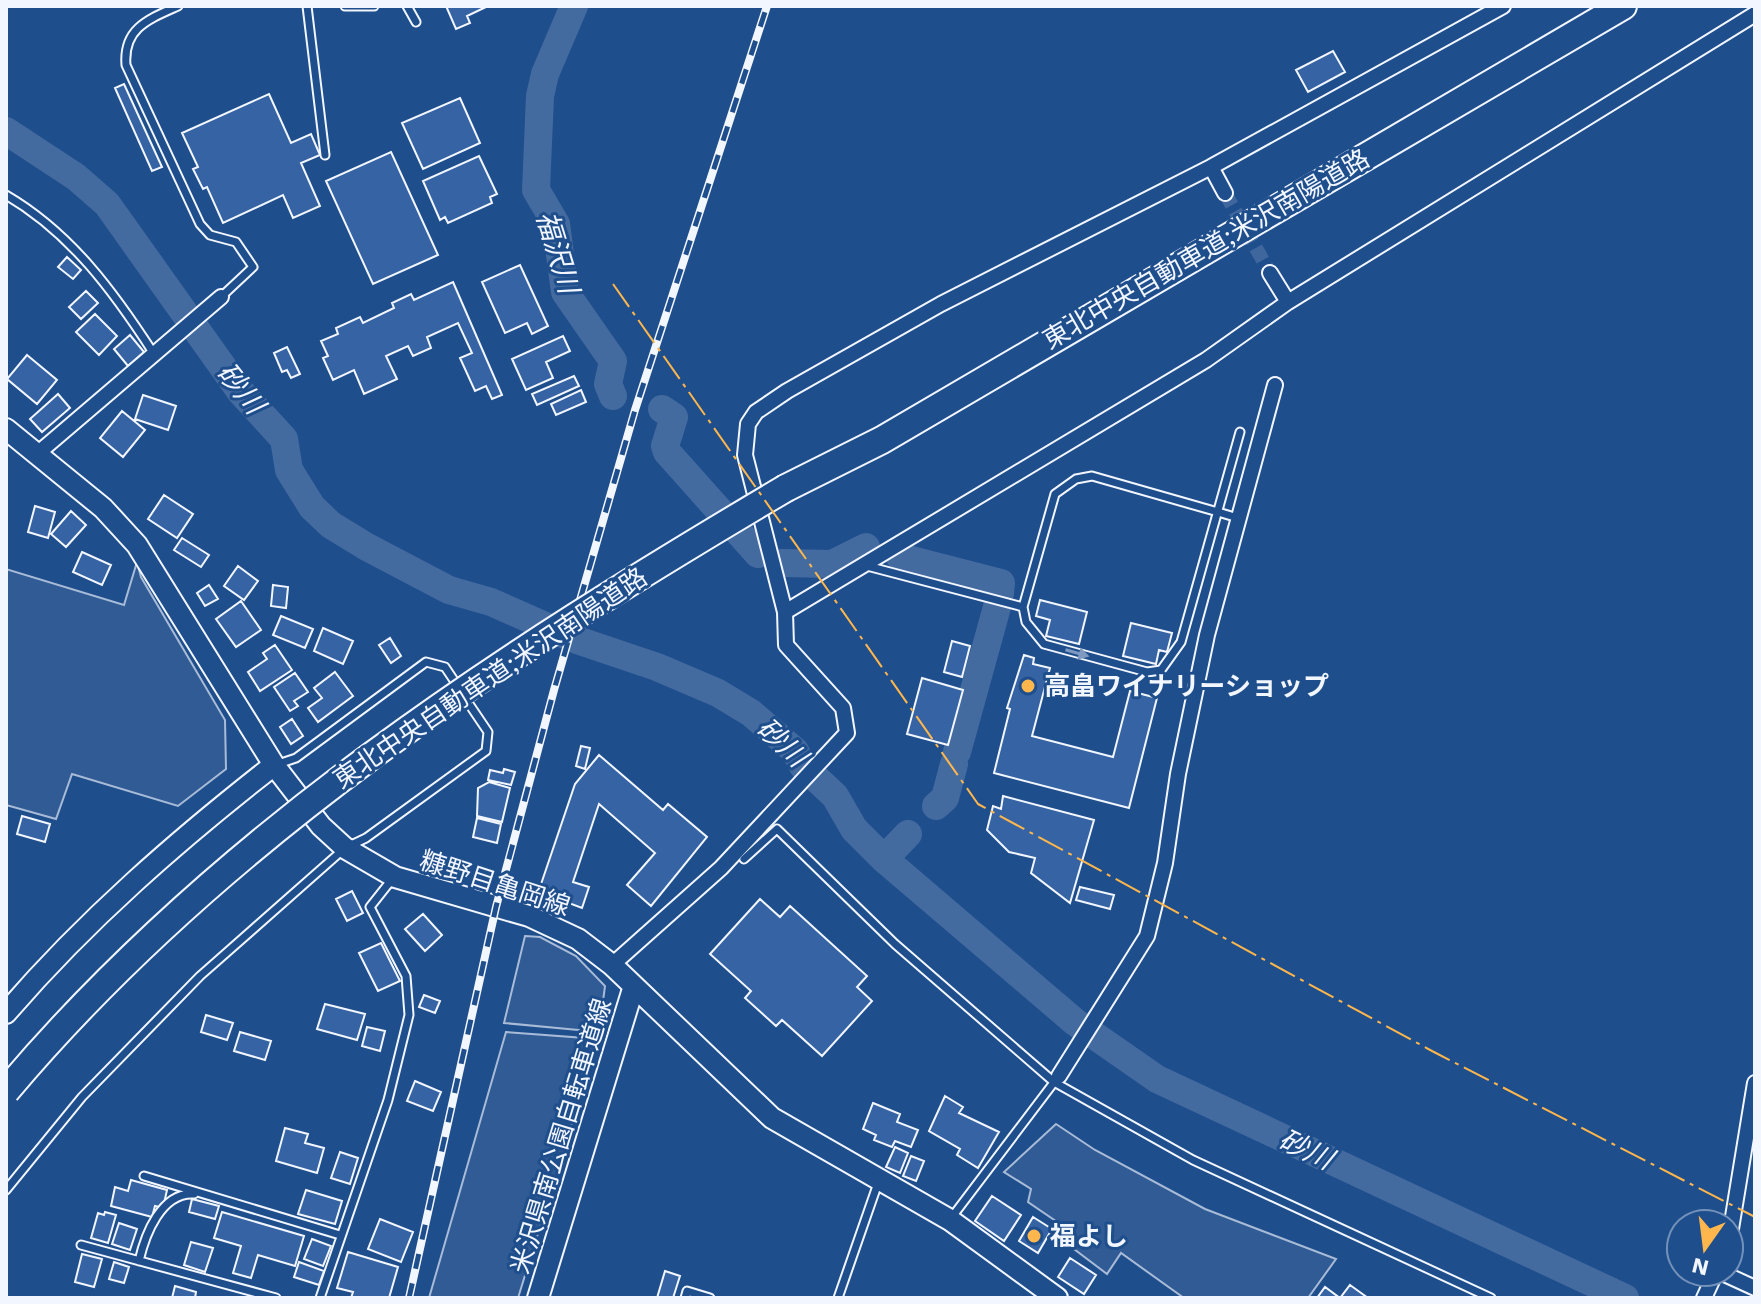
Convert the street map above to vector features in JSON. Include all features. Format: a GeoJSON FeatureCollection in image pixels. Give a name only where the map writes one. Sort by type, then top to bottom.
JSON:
{"type":"FeatureCollection","features":[{"type":"Feature","properties":{"kind":"highway","name":"東北中央自動車道;米沢南陽道路"},"geometry":{"type":"LineString","coordinates":[[6,1091],[164,927],[277,827],[434,709],[531,643],[786,488],[874,430],[1603,6]]}},
{"type":"Feature","properties":{"kind":"highway","name":"東北中央自動車道;米沢南陽道路"},"geometry":{"type":"LineString","coordinates":[[786,488],[882,440],[1623,6]]}},
{"type":"Feature","properties":{"kind":"main road","name":"糠野目亀岡線"},"geometry":{"type":"LineString","coordinates":[[6,429],[103,508],[137,545],[274,765],[321,826],[345,848],[395,877],[550,924],[578,939],[612,965],[633,989],[772,1118],[950,1220],[1052,1296]]}},
{"type":"Feature","properties":{"kind":"main road"},"geometry":{"type":"LineString","coordinates":[[6,1013],[91,922],[178,841],[274,765]]}},
{"type":"Feature","properties":{"kind":"main road","name":"米沢県南公園自転車道線"},"geometry":{"type":"LineString","coordinates":[[538,1298],[633,989]]}},
{"type":"Feature","properties":{"kind":"street"},"geometry":{"type":"LineString","coordinates":[[612,965],[721,868],[847,733],[843,708],[786,645],[785,612],[745,455],[748,424],[756,412],[787,391],[941,304],[1211,167],[1503,6]]}},
{"type":"Feature","properties":{"kind":"street"},"geometry":{"type":"LineString","coordinates":[[785,612],[1206,360],[1288,302],[1755,14]]}},
{"type":"Feature","properties":{"kind":"street"},"geometry":{"type":"LineString","coordinates":[[1211,167],[1225,193]]}},
{"type":"Feature","properties":{"kind":"street"},"geometry":{"type":"LineString","coordinates":[[1270,273],[1288,302]]}},
{"type":"Feature","properties":{"kind":"street"},"geometry":{"type":"LineString","coordinates":[[37,454],[221,297]]}},
{"type":"Feature","properties":{"kind":"street"},"geometry":{"type":"LineString","coordinates":[[1057,1079],[1147,936],[1158,898],[1178,774],[1207,635],[1275,385]]}},
{"type":"Feature","properties":{"kind":"street"},"geometry":{"type":"LineString","coordinates":[[1734,1208],[1755,1083]]}},
{"type":"Feature","properties":{"kind":"lane"},"geometry":{"type":"LineString","coordinates":[[178,6],[143,22],[133,31],[127,41],[126,65],[200,224],[210,235],[236,242],[253,267],[221,297]]}},
{"type":"Feature","properties":{"kind":"lane"},"geometry":{"type":"LineString","coordinates":[[307,6],[325,155]]}},
{"type":"Feature","properties":{"kind":"lane"},"geometry":{"type":"LineString","coordinates":[[345,6],[374,6]]}},
{"type":"Feature","properties":{"kind":"lane"},"geometry":{"type":"LineString","coordinates":[[407,6],[416,22]]}},
{"type":"Feature","properties":{"kind":"lane"},"geometry":{"type":"LineString","coordinates":[[6,195],[51,226],[80,254],[157,352]]}},
{"type":"Feature","properties":{"kind":"lane"},"geometry":{"type":"LineString","coordinates":[[1240,432],[1218,512],[1181,642],[1161,670],[1147,672],[1044,644],[1026,622],[1023,607],[1055,494],[1076,479],[1092,476],[1218,512],[1240,519]]}},
{"type":"Feature","properties":{"kind":"lane"},"geometry":{"type":"LineString","coordinates":[[862,564],[1023,607]]}},
{"type":"Feature","properties":{"kind":"lane"},"geometry":{"type":"LineString","coordinates":[[6,1190],[82,1097],[200,976],[345,848],[366,838],[486,751],[488,732],[445,667],[426,662],[296,758],[274,765]]}},
{"type":"Feature","properties":{"kind":"lane"},"geometry":{"type":"LineString","coordinates":[[744,859],[777,829],[895,944],[1057,1079],[1193,1160],[1491,1298]]}},
{"type":"Feature","properties":{"kind":"lane"},"geometry":{"type":"LineString","coordinates":[[320,1298],[388,1100],[409,1015],[406,976],[370,907],[395,877]]}},
{"type":"Feature","properties":{"kind":"lane"},"geometry":{"type":"LineString","coordinates":[[950,1220],[1057,1079]]}},
{"type":"Feature","properties":{"kind":"lane"},"geometry":{"type":"LineString","coordinates":[[144,1176],[340,1235]]}},
{"type":"Feature","properties":{"kind":"lane"},"geometry":{"type":"LineString","coordinates":[[838,1298],[879,1179]]}},
{"type":"Feature","properties":{"kind":"lane"},"geometry":{"type":"LineString","coordinates":[[139,1261],[155,1218],[167,1205],[186,1194],[205,1195]]}},
{"type":"Feature","properties":{"kind":"lane"},"geometry":{"type":"LineString","coordinates":[[81,1245],[276,1298]]}},
{"type":"Feature","properties":{"kind":"lane"},"geometry":{"type":"LineString","coordinates":[[685,1298],[687,1291],[710,1298]]}},
{"type":"Feature","properties":{"kind":"shaded area"},"geometry":{"type":"Polygon","coordinates":[[[137,562],[141,577],[225,720],[226,769],[178,806],[72,774],[56,819],[6,805],[6,569],[124,605],[137,562]]]}},
{"type":"Feature","properties":{"kind":"shaded area"},"geometry":{"type":"Polygon","coordinates":[[[525,936],[540,937],[576,956],[605,986],[599,1032],[504,1023],[525,936]]]}},
{"type":"Feature","properties":{"kind":"shaded area"},"geometry":{"type":"Polygon","coordinates":[[[506,1032],[598,1039],[518,1298],[429,1298],[506,1032]]]}},
{"type":"Feature","properties":{"kind":"shaded area"},"geometry":{"type":"Polygon","coordinates":[[[1056,1124],[1095,1150],[1205,1209],[1336,1259],[1308,1298],[1184,1298],[1121,1253],[1107,1274],[1062,1240],[1063,1226],[1028,1202],[1031,1189],[1004,1172],[1056,1124]]]}},
{"type":"Feature","properties":{"kind":"building"},"geometry":{"type":"Polygon","coordinates":[[[446,6],[488,6],[467,16],[470,23],[456,29],[446,6]]]}},
{"type":"Feature","properties":{"kind":"building"},"geometry":{"type":"Polygon","coordinates":[[[1333,51],[1345,72],[1308,92],[1296,70],[1333,51]]]}},
{"type":"Feature","properties":{"kind":"building"},"geometry":{"type":"Polygon","coordinates":[[[124,84],[162,167],[152,171],[115,88],[124,84]]]}},
{"type":"Feature","properties":{"kind":"building"},"geometry":{"type":"Polygon","coordinates":[[[269,94],[291,143],[311,134],[320,155],[301,163],[320,206],[293,218],[283,195],[223,223],[207,187],[203,189],[193,169],[198,167],[182,133],[269,94]]]}},
{"type":"Feature","properties":{"kind":"building"},"geometry":{"type":"Polygon","coordinates":[[[460,98],[480,143],[423,169],[402,123],[460,98]]]}},
{"type":"Feature","properties":{"kind":"building"},"geometry":{"type":"Polygon","coordinates":[[[391,152],[438,255],[373,284],[326,181],[391,152]]]}},
{"type":"Feature","properties":{"kind":"building"},"geometry":{"type":"Polygon","coordinates":[[[479,156],[497,194],[490,197],[492,203],[448,223],[445,217],[440,220],[423,181],[479,156]]]}},
{"type":"Feature","properties":{"kind":"building"},"geometry":{"type":"Polygon","coordinates":[[[67,257],[81,270],[73,279],[58,267],[67,257]]]}},
{"type":"Feature","properties":{"kind":"building"},"geometry":{"type":"Polygon","coordinates":[[[520,265],[548,326],[532,334],[527,323],[505,333],[482,282],[520,265]]]}},
{"type":"Feature","properties":{"kind":"building"},"geometry":{"type":"Polygon","coordinates":[[[453,282],[502,395],[492,399],[486,386],[475,391],[460,358],[472,353],[458,323],[427,337],[431,348],[413,356],[408,346],[386,356],[397,379],[364,394],[354,370],[333,380],[323,358],[328,356],[321,341],[338,334],[336,328],[360,317],[363,323],[394,308],[392,303],[411,294],[414,300],[453,282]]]}},
{"type":"Feature","properties":{"kind":"building"},"geometry":{"type":"Polygon","coordinates":[[[86,291],[98,303],[81,319],[69,307],[86,291]]]}},
{"type":"Feature","properties":{"kind":"building"},"geometry":{"type":"Polygon","coordinates":[[[95,314],[117,336],[99,355],[76,332],[95,314]]]}},
{"type":"Feature","properties":{"kind":"building"},"geometry":{"type":"Polygon","coordinates":[[[130,335],[144,352],[128,366],[114,349],[130,335]]]}},
{"type":"Feature","properties":{"kind":"building"},"geometry":{"type":"Polygon","coordinates":[[[563,336],[570,351],[546,362],[553,378],[526,390],[512,359],[563,336]]]}},
{"type":"Feature","properties":{"kind":"building"},"geometry":{"type":"Polygon","coordinates":[[[287,347],[300,374],[291,378],[287,370],[282,372],[274,353],[287,347]]]}},
{"type":"Feature","properties":{"kind":"building"},"geometry":{"type":"Polygon","coordinates":[[[27,355],[57,380],[37,404],[7,379],[27,355]]]}},
{"type":"Feature","properties":{"kind":"building"},"geometry":{"type":"Polygon","coordinates":[[[574,376],[579,386],[537,405],[532,394],[574,376]]]}},
{"type":"Feature","properties":{"kind":"building"},"geometry":{"type":"Polygon","coordinates":[[[581,390],[586,402],[556,415],[551,404],[581,390]]]}},
{"type":"Feature","properties":{"kind":"building"},"geometry":{"type":"Polygon","coordinates":[[[58,394],[70,408],[42,432],[30,419],[58,394]]]}},
{"type":"Feature","properties":{"kind":"building"},"geometry":{"type":"Polygon","coordinates":[[[143,395],[176,406],[168,430],[135,419],[143,395]]]}},
{"type":"Feature","properties":{"kind":"building"},"geometry":{"type":"Polygon","coordinates":[[[122,411],[145,430],[123,457],[100,438],[122,411]]]}},
{"type":"Feature","properties":{"kind":"building"},"geometry":{"type":"Polygon","coordinates":[[[164,495],[193,514],[177,538],[148,519],[164,495]]]}},
{"type":"Feature","properties":{"kind":"building"},"geometry":{"type":"Polygon","coordinates":[[[35,506],[55,512],[48,538],[28,532],[35,506]]]}},
{"type":"Feature","properties":{"kind":"building"},"geometry":{"type":"Polygon","coordinates":[[[71,511],[86,525],[66,547],[51,534],[71,511]]]}},
{"type":"Feature","properties":{"kind":"building"},"geometry":{"type":"Polygon","coordinates":[[[182,538],[209,555],[201,567],[174,550],[182,538]]]}},
{"type":"Feature","properties":{"kind":"building"},"geometry":{"type":"Polygon","coordinates":[[[82,552],[111,565],[102,585],[73,572],[82,552]]]}},
{"type":"Feature","properties":{"kind":"building"},"geometry":{"type":"Polygon","coordinates":[[[238,566],[258,581],[244,600],[224,586],[238,566]]]}},
{"type":"Feature","properties":{"kind":"building"},"geometry":{"type":"Polygon","coordinates":[[[209,585],[218,599],[205,606],[197,593],[209,585]]]}},
{"type":"Feature","properties":{"kind":"building"},"geometry":{"type":"Polygon","coordinates":[[[273,585],[288,587],[286,608],[271,606],[273,585]]]}},
{"type":"Feature","properties":{"kind":"building"},"geometry":{"type":"Polygon","coordinates":[[[1040,600],[1087,612],[1079,644],[1046,636],[1050,620],[1036,616],[1040,600]]]}},
{"type":"Feature","properties":{"kind":"building"},"geometry":{"type":"Polygon","coordinates":[[[241,601],[261,630],[236,647],[216,619],[241,601]]]}},
{"type":"Feature","properties":{"kind":"building"},"geometry":{"type":"Polygon","coordinates":[[[281,616],[313,629],[305,648],[273,635],[281,616]]]}},
{"type":"Feature","properties":{"kind":"building"},"geometry":{"type":"Polygon","coordinates":[[[1131,623],[1172,633],[1167,652],[1159,650],[1156,664],[1123,656],[1131,623]]]}},
{"type":"Feature","properties":{"kind":"building"},"geometry":{"type":"Polygon","coordinates":[[[323,628],[353,641],[343,664],[314,651],[323,628]]]}},
{"type":"Feature","properties":{"kind":"building"},"geometry":{"type":"Polygon","coordinates":[[[390,638],[401,656],[391,663],[379,645],[390,638]]]}},
{"type":"Feature","properties":{"kind":"building"},"geometry":{"type":"Polygon","coordinates":[[[952,641],[970,646],[962,677],[944,672],[952,641]]]}},
{"type":"Feature","properties":{"kind":"building"},"geometry":{"type":"Polygon","coordinates":[[[275,645],[292,670],[260,691],[248,672],[267,659],[263,653],[275,645]]]}},
{"type":"Feature","properties":{"kind":"building"},"geometry":{"type":"Polygon","coordinates":[[[1024,655],[1034,658],[1033,664],[1050,668],[1032,736],[1113,757],[1130,691],[1157,698],[1129,808],[994,773],[1010,709],[1007,708],[1024,655]]]}},
{"type":"Feature","properties":{"kind":"building"},"geometry":{"type":"Polygon","coordinates":[[[335,672],[353,696],[318,722],[308,708],[322,698],[314,688],[335,672]]]}},
{"type":"Feature","properties":{"kind":"building"},"geometry":{"type":"Polygon","coordinates":[[[295,673],[308,692],[294,701],[298,706],[290,711],[274,687],[295,673]]]}},
{"type":"Feature","properties":{"kind":"building"},"geometry":{"type":"Polygon","coordinates":[[[922,678],[963,690],[948,745],[907,734],[922,678]]]}},
{"type":"Feature","properties":{"kind":"building"},"geometry":{"type":"Polygon","coordinates":[[[292,719],[303,736],[291,744],[280,727],[292,719]]]}},
{"type":"Feature","properties":{"kind":"building"},"geometry":{"type":"Polygon","coordinates":[[[581,746],[590,748],[585,769],[576,766],[581,746]]]}},
{"type":"Feature","properties":{"kind":"building"},"geometry":{"type":"Polygon","coordinates":[[[599,755],[663,810],[668,804],[707,837],[651,906],[627,885],[655,853],[599,804],[573,882],[589,887],[582,908],[569,903],[566,912],[555,908],[558,899],[538,893],[575,784],[599,755]]]}},
{"type":"Feature","properties":{"kind":"building"},"geometry":{"type":"Polygon","coordinates":[[[504,769],[515,772],[511,785],[488,780],[490,770],[503,773],[504,769]]]}},
{"type":"Feature","properties":{"kind":"building"},"geometry":{"type":"Polygon","coordinates":[[[489,782],[510,788],[502,822],[477,816],[478,788],[489,782]]]}},
{"type":"Feature","properties":{"kind":"building"},"geometry":{"type":"Polygon","coordinates":[[[1003,796],[1094,820],[1070,903],[1031,873],[1035,858],[1009,852],[987,830],[993,806],[1001,809],[1003,796]]]}},
{"type":"Feature","properties":{"kind":"building"},"geometry":{"type":"Polygon","coordinates":[[[22,816],[50,824],[45,842],[17,834],[22,816]]]}},
{"type":"Feature","properties":{"kind":"building"},"geometry":{"type":"Polygon","coordinates":[[[477,818],[501,824],[497,843],[473,837],[477,818]]]}},
{"type":"Feature","properties":{"kind":"building"},"geometry":{"type":"Polygon","coordinates":[[[1080,887],[1114,895],[1110,909],[1076,900],[1080,887]]]}},
{"type":"Feature","properties":{"kind":"building"},"geometry":{"type":"Polygon","coordinates":[[[352,891],[363,913],[347,921],[336,899],[352,891]]]}},
{"type":"Feature","properties":{"kind":"building"},"geometry":{"type":"Polygon","coordinates":[[[760,899],[780,917],[790,906],[867,976],[857,987],[872,1001],[822,1056],[782,1020],[776,1026],[745,998],[751,991],[710,954],[760,899]]]}},
{"type":"Feature","properties":{"kind":"building"},"geometry":{"type":"Polygon","coordinates":[[[423,914],[442,935],[425,951],[405,929],[423,914]]]}},
{"type":"Feature","properties":{"kind":"building"},"geometry":{"type":"Polygon","coordinates":[[[381,943],[400,981],[378,991],[359,953],[381,943]]]}},
{"type":"Feature","properties":{"kind":"building"},"geometry":{"type":"Polygon","coordinates":[[[424,995],[440,1001],[435,1013],[419,1007],[424,995]]]}},
{"type":"Feature","properties":{"kind":"building"},"geometry":{"type":"Polygon","coordinates":[[[325,1004],[365,1014],[357,1040],[317,1029],[325,1004]]]}},
{"type":"Feature","properties":{"kind":"building"},"geometry":{"type":"Polygon","coordinates":[[[206,1015],[233,1023],[227,1040],[201,1032],[206,1015]]]}},
{"type":"Feature","properties":{"kind":"building"},"geometry":{"type":"Polygon","coordinates":[[[367,1027],[385,1031],[380,1051],[362,1046],[367,1027]]]}},
{"type":"Feature","properties":{"kind":"building"},"geometry":{"type":"Polygon","coordinates":[[[240,1032],[271,1041],[265,1060],[234,1051],[240,1032]]]}},
{"type":"Feature","properties":{"kind":"building"},"geometry":{"type":"Polygon","coordinates":[[[415,1081],[441,1092],[433,1111],[407,1101],[415,1081]]]}},
{"type":"Feature","properties":{"kind":"building"},"geometry":{"type":"Polygon","coordinates":[[[945,1096],[963,1107],[959,1113],[999,1132],[978,1168],[957,1155],[960,1149],[929,1131],[945,1096]]]}},
{"type":"Feature","properties":{"kind":"building"},"geometry":{"type":"Polygon","coordinates":[[[873,1103],[900,1114],[897,1122],[918,1130],[911,1147],[895,1141],[892,1147],[874,1140],[876,1135],[863,1129],[873,1103]]]}},
{"type":"Feature","properties":{"kind":"building"},"geometry":{"type":"Polygon","coordinates":[[[285,1128],[308,1134],[305,1143],[324,1148],[317,1173],[276,1161],[285,1128]]]}},
{"type":"Feature","properties":{"kind":"building"},"geometry":{"type":"Polygon","coordinates":[[[895,1147],[908,1153],[900,1173],[886,1167],[895,1147]]]}},
{"type":"Feature","properties":{"kind":"building"},"geometry":{"type":"Polygon","coordinates":[[[340,1152],[358,1158],[350,1184],[331,1178],[340,1152]]]}},
{"type":"Feature","properties":{"kind":"building"},"geometry":{"type":"Polygon","coordinates":[[[911,1156],[924,1161],[916,1181],[903,1176],[911,1156]]]}},
{"type":"Feature","properties":{"kind":"building"},"geometry":{"type":"Polygon","coordinates":[[[131,1180],[167,1190],[163,1208],[155,1206],[152,1217],[111,1206],[115,1187],[128,1191],[131,1180]]]}},
{"type":"Feature","properties":{"kind":"building"},"geometry":{"type":"Polygon","coordinates":[[[306,1190],[342,1201],[335,1224],[298,1214],[306,1190]]]}},
{"type":"Feature","properties":{"kind":"building"},"geometry":{"type":"Polygon","coordinates":[[[992,1196],[1021,1215],[1004,1241],[975,1221],[992,1196]]]}},
{"type":"Feature","properties":{"kind":"building"},"geometry":{"type":"Polygon","coordinates":[[[192,1199],[219,1206],[215,1219],[189,1212],[192,1199]]]}},
{"type":"Feature","properties":{"kind":"building"},"geometry":{"type":"Polygon","coordinates":[[[105,1212],[116,1215],[108,1243],[91,1238],[98,1213],[104,1215],[105,1212]]]}},
{"type":"Feature","properties":{"kind":"building"},"geometry":{"type":"Polygon","coordinates":[[[222,1212],[304,1236],[295,1266],[258,1255],[251,1278],[233,1273],[241,1246],[214,1238],[222,1212]]]}},
{"type":"Feature","properties":{"kind":"building"},"geometry":{"type":"Polygon","coordinates":[[[1033,1217],[1052,1229],[1038,1253],[1019,1241],[1033,1217]]]}},
{"type":"Feature","properties":{"kind":"building"},"geometry":{"type":"Polygon","coordinates":[[[380,1219],[413,1232],[401,1262],[368,1249],[380,1219]]]}},
{"type":"Feature","properties":{"kind":"building"},"geometry":{"type":"Polygon","coordinates":[[[119,1223],[137,1229],[130,1250],[112,1244],[119,1223]]]}},
{"type":"Feature","properties":{"kind":"building"},"geometry":{"type":"Polygon","coordinates":[[[312,1239],[331,1246],[323,1266],[304,1259],[312,1239]]]}},
{"type":"Feature","properties":{"kind":"building"},"geometry":{"type":"Polygon","coordinates":[[[191,1242],[213,1248],[205,1272],[184,1265],[191,1242]]]}},
{"type":"Feature","properties":{"kind":"building"},"geometry":{"type":"Polygon","coordinates":[[[348,1252],[398,1267],[389,1298],[351,1298],[353,1292],[337,1288],[348,1252]]]}},
{"type":"Feature","properties":{"kind":"building"},"geometry":{"type":"Polygon","coordinates":[[[82,1254],[102,1259],[94,1287],[75,1282],[82,1254]]]}},
{"type":"Feature","properties":{"kind":"building"},"geometry":{"type":"Polygon","coordinates":[[[1070,1258],[1096,1275],[1084,1294],[1058,1277],[1070,1258]]]}},
{"type":"Feature","properties":{"kind":"building"},"geometry":{"type":"Polygon","coordinates":[[[114,1262],[129,1267],[124,1283],[109,1279],[114,1262]]]}},
{"type":"Feature","properties":{"kind":"building"},"geometry":{"type":"Polygon","coordinates":[[[299,1262],[324,1271],[319,1285],[294,1277],[299,1262]]]}},
{"type":"Feature","properties":{"kind":"building"},"geometry":{"type":"Polygon","coordinates":[[[665,1271],[680,1276],[673,1298],[657,1298],[665,1271]]]}},
{"type":"Feature","properties":{"kind":"building"},"geometry":{"type":"Polygon","coordinates":[[[1350,1285],[1368,1298],[1340,1298],[1350,1285]]]}},
{"type":"Feature","properties":{"kind":"building"},"geometry":{"type":"Polygon","coordinates":[[[175,1286],[196,1292],[195,1298],[172,1298],[175,1286]]]}},
{"type":"Feature","properties":{"kind":"building"},"geometry":{"type":"Polygon","coordinates":[[[1325,1287],[1340,1298],[1317,1298],[1325,1287]]]}},
{"type":"Feature","properties":{"kind":"waterway","name":"福沢川"},"geometry":{"type":"LineString","coordinates":[[574,6],[545,74],[540,96],[536,190],[556,224],[565,292],[613,361],[608,384],[613,396]]}},
{"type":"Feature","properties":{"kind":"waterway","name":"砂川"},"geometry":{"type":"LineString","coordinates":[[6,131],[76,177],[107,204],[240,391],[284,439],[289,470],[312,507],[331,525],[449,590],[491,602],[577,640],[657,667],[718,693],[751,713],[795,751],[803,766],[835,796],[854,829],[884,859],[1075,1022],[1157,1079],[1625,1298]]}},
{"type":"Feature","properties":{"kind":"waterway","name":"福沢川"},"geometry":{"type":"LineString","coordinates":[[662,409],[674,417],[665,446],[667,452],[758,554]]}},
{"type":"Feature","properties":{"kind":"waterway","name":"福沢川"},"geometry":{"type":"LineString","coordinates":[[782,563],[832,564],[866,547]]}},
{"type":"Feature","properties":{"kind":"waterway","name":"福沢川"},"geometry":{"type":"LineString","coordinates":[[900,557],[1001,583],[1000,593]]}},
{"type":"Feature","properties":{"kind":"waterway","name":"福沢川"},"geometry":{"type":"LineString","coordinates":[[957,752],[997,607]]}},
{"type":"Feature","properties":{"kind":"waterway","name":"福沢川"},"geometry":{"type":"LineString","coordinates":[[936,806],[945,798],[954,764]]}},
{"type":"Feature","properties":{"kind":"waterway","name":"福沢川"},"geometry":{"type":"LineString","coordinates":[[884,859],[908,834]]}},
{"type":"Feature","properties":{"kind":"tunnel"},"geometry":{"type":"LineString","coordinates":[[1225,193],[1270,273]]}},
{"type":"Feature","properties":{"kind":"railway"},"geometry":{"type":"LineString","coordinates":[[409,1298],[496,907],[554,690],[635,410],[767,6]]}},
{"type":"Feature","properties":{"kind":"power"},"geometry":{"type":"LineString","coordinates":[[613,284],[978,804],[1432,1051],[1755,1217]]}},
{"type":"Feature","properties":{"kind":"place","name":"高畠ワイナリーショップ"},"geometry":{"type":"Point","coordinates":[1028,686]}},
{"type":"Feature","properties":{"kind":"place","name":"福よし"},"geometry":{"type":"Point","coordinates":[1034,1236]}}]}
